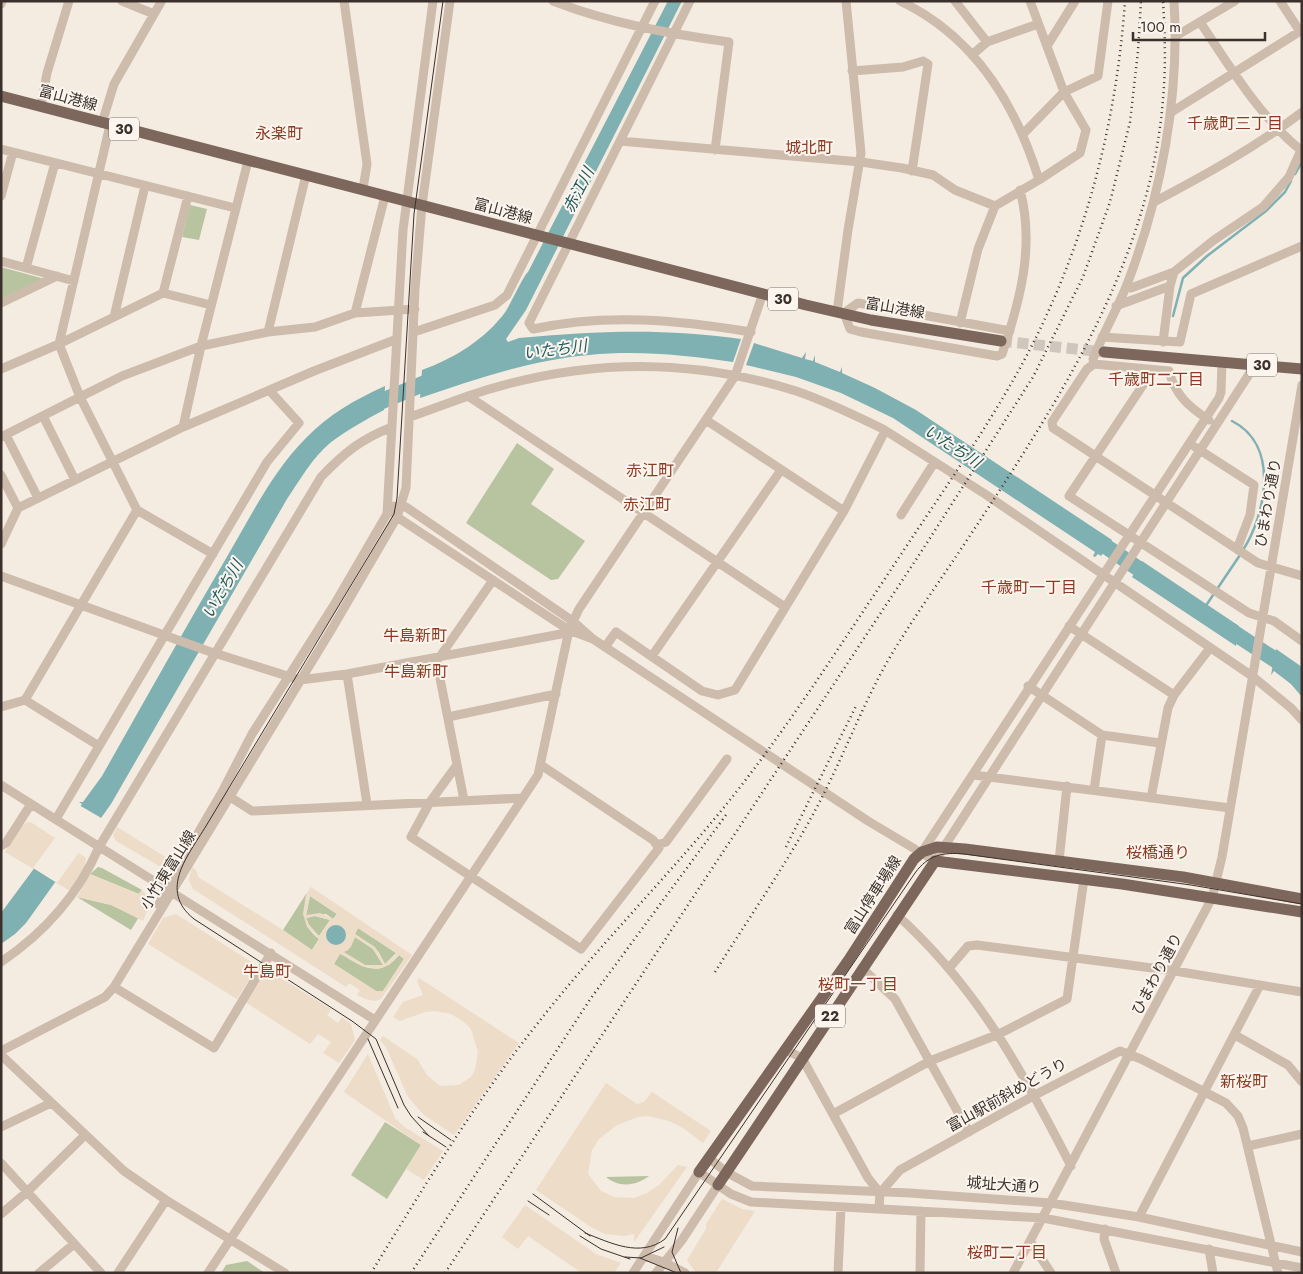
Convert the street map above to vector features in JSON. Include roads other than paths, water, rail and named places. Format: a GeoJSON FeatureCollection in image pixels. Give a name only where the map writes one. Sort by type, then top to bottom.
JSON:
{"type":"FeatureCollection","features":[{"type":"Feature","properties":{"kind":"main road","name":"富山港線"},"geometry":{"type":"LineString","coordinates":[[1,96],[841,313],[1001,341]]}},
{"type":"Feature","properties":{"kind":"main road","name":"30"},"geometry":{"type":"LineString","coordinates":[[1104,352],[1302,369]]}},
{"type":"Feature","properties":{"kind":"main road","name":"富山停車場線"},"geometry":{"type":"LineString","coordinates":[[699,1172],[875,920],[906,868],[922,852],[931,848],[945,847],[1059,861],[1183,877],[1302,899]]}},
{"type":"Feature","properties":{"kind":"main road","name":"富山停車場線"},"geometry":{"type":"LineString","coordinates":[[718,1185],[897,915],[935,861]]}},
{"type":"Feature","properties":{"kind":"main road"},"geometry":{"type":"LineString","coordinates":[[935,861],[1084,879],[1302,912]]}},
{"type":"Feature","properties":{"kind":"street"},"geometry":{"type":"LineString","coordinates":[[40,106],[47,73],[69,1]]}},
{"type":"Feature","properties":{"kind":"street"},"geometry":{"type":"LineString","coordinates":[[122,1],[154,14]]}},
{"type":"Feature","properties":{"kind":"street"},"geometry":{"type":"LineString","coordinates":[[344,1],[367,164],[363,189]]}},
{"type":"Feature","properties":{"kind":"street","name":"小竹東富山線"},"geometry":{"type":"LineString","coordinates":[[225,794],[252,734],[385,521],[389,506],[392,416],[406,201],[433,1]]}},
{"type":"Feature","properties":{"kind":"street","name":"小竹東富山線"},"geometry":{"type":"LineString","coordinates":[[114,987],[225,794],[300,680],[397,517],[402,505],[406,488],[422,205],[450,1]]}},
{"type":"Feature","properties":{"kind":"street"},"geometry":{"type":"LineString","coordinates":[[553,1],[672,34],[729,42],[715,150]]}},
{"type":"Feature","properties":{"kind":"street"},"geometry":{"type":"LineString","coordinates":[[414,332],[495,305],[506,295],[646,27],[655,1]]}},
{"type":"Feature","properties":{"kind":"street"},"geometry":{"type":"LineString","coordinates":[[690,1],[620,141],[565,243],[529,323],[533,328],[562,322],[616,318],[694,324],[750,333]]}},
{"type":"Feature","properties":{"kind":"street"},"geometry":{"type":"LineString","coordinates":[[846,1],[860,162],[848,230],[841,313],[850,329],[997,356],[1002,354],[1023,283],[1026,219],[1020,190]]}},
{"type":"Feature","properties":{"kind":"street"},"geometry":{"type":"LineString","coordinates":[[900,1],[945,31],[972,55],[1008,103],[1024,133],[1039,180]]}},
{"type":"Feature","properties":{"kind":"street"},"geometry":{"type":"LineString","coordinates":[[954,1],[987,42]]}},
{"type":"Feature","properties":{"kind":"street"},"geometry":{"type":"LineString","coordinates":[[960,323],[978,249],[995,206],[1080,153],[1086,130],[1064,92],[1030,1]]}},
{"type":"Feature","properties":{"kind":"street"},"geometry":{"type":"LineString","coordinates":[[1047,46],[1075,1]]}},
{"type":"Feature","properties":{"kind":"street"},"geometry":{"type":"LineString","coordinates":[[1024,133],[1064,92],[1098,76],[1108,1]]}},
{"type":"Feature","properties":{"kind":"street"},"geometry":{"type":"LineString","coordinates":[[1094,364],[1093,359],[1102,337],[1126,287],[1154,202],[1176,68],[1174,1]]}},
{"type":"Feature","properties":{"kind":"street"},"geometry":{"type":"LineString","coordinates":[[1176,36],[1235,1]]}},
{"type":"Feature","properties":{"kind":"street"},"geometry":{"type":"LineString","coordinates":[[1170,113],[1301,30],[1280,1]]}},
{"type":"Feature","properties":{"kind":"street"},"geometry":{"type":"LineString","coordinates":[[161,2],[114,84],[98,174],[58,344],[80,398],[137,510],[213,554]]}},
{"type":"Feature","properties":{"kind":"street"},"geometry":{"type":"LineString","coordinates":[[1126,287],[1131,288],[1174,272],[1214,240],[1263,207],[1289,177],[1301,151],[1278,130],[1234,72],[1200,22]]}},
{"type":"Feature","properties":{"kind":"street"},"geometry":{"type":"LineString","coordinates":[[972,55],[987,42],[1038,24]]}},
{"type":"Feature","properties":{"kind":"street"},"geometry":{"type":"LineString","coordinates":[[852,71],[903,67],[923,61],[928,64],[912,171]]}},
{"type":"Feature","properties":{"kind":"street"},"geometry":{"type":"LineString","coordinates":[[1154,202],[1210,172],[1278,130],[1302,112]]}},
{"type":"Feature","properties":{"kind":"street"},"geometry":{"type":"LineString","coordinates":[[620,141],[860,162],[912,171],[933,175],[955,190],[995,206]]}},
{"type":"Feature","properties":{"kind":"street"},"geometry":{"type":"LineString","coordinates":[[1,149],[235,208]]}},
{"type":"Feature","properties":{"kind":"street"},"geometry":{"type":"LineString","coordinates":[[1,196],[13,152]]}},
{"type":"Feature","properties":{"kind":"street"},"geometry":{"type":"LineString","coordinates":[[183,427],[211,305],[248,161]]}},
{"type":"Feature","properties":{"kind":"street"},"geometry":{"type":"LineString","coordinates":[[26,268],[55,163]]}},
{"type":"Feature","properties":{"kind":"street"},"geometry":{"type":"LineString","coordinates":[[268,332],[306,176]]}},
{"type":"Feature","properties":{"kind":"street"},"geometry":{"type":"LineString","coordinates":[[114,317],[145,186]]}},
{"type":"Feature","properties":{"kind":"street"},"geometry":{"type":"LineString","coordinates":[[163,293],[188,196]]}},
{"type":"Feature","properties":{"kind":"street"},"geometry":{"type":"LineString","coordinates":[[355,313],[385,196]]}},
{"type":"Feature","properties":{"kind":"street"},"geometry":{"type":"LineString","coordinates":[[1102,337],[1180,342],[1191,294],[1302,246]]}},
{"type":"Feature","properties":{"kind":"street"},"geometry":{"type":"LineString","coordinates":[[1,261],[74,281]]}},
{"type":"Feature","properties":{"kind":"street"},"geometry":{"type":"LineString","coordinates":[[1163,342],[1170,286],[1174,272]]}},
{"type":"Feature","properties":{"kind":"street"},"geometry":{"type":"LineString","coordinates":[[1,303],[57,276]]}},
{"type":"Feature","properties":{"kind":"street"},"geometry":{"type":"LineString","coordinates":[[1116,306],[1170,286]]}},
{"type":"Feature","properties":{"kind":"street"},"geometry":{"type":"LineString","coordinates":[[1,369],[58,344],[163,293],[211,305]]}},
{"type":"Feature","properties":{"kind":"street"},"geometry":{"type":"LineString","coordinates":[[208,1273],[538,775],[571,626],[642,513],[737,372],[763,293]]}},
{"type":"Feature","properties":{"kind":"street"},"geometry":{"type":"LineString","coordinates":[[841,313],[858,303],[1010,331]]}},
{"type":"Feature","properties":{"kind":"street"},"geometry":{"type":"LineString","coordinates":[[38,498],[4,436],[122,376],[201,346],[268,332],[315,327],[355,313],[415,309]]}},
{"type":"Feature","properties":{"kind":"street"},"geometry":{"type":"LineString","coordinates":[[1,544],[18,508],[183,427],[269,390],[397,339]]}},
{"type":"Feature","properties":{"kind":"street"},"geometry":{"type":"LineString","coordinates":[[922,852],[974,775],[1028,686],[1222,392],[1222,362]]}},
{"type":"Feature","properties":{"kind":"street"},"geometry":{"type":"LineString","coordinates":[[1216,424],[1181,399],[1172,385],[1168,372],[1094,364],[1087,369],[1052,422],[1053,428],[1258,563],[1302,576]]}},
{"type":"Feature","properties":{"kind":"street"},"geometry":{"type":"LineString","coordinates":[[410,413],[503,384],[553,373],[643,365],[737,372],[797,392],[837,407],[882,429],[985,494],[1105,572],[1113,583],[1252,676],[1291,708],[1302,720]]}},
{"type":"Feature","properties":{"kind":"street"},"geometry":{"type":"LineString","coordinates":[[389,506],[397,517],[493,580],[593,639],[799,776],[935,861],[1043,696],[1119,573],[1255,365]]}},
{"type":"Feature","properties":{"kind":"street"},"geometry":{"type":"LineString","coordinates":[[1153,370],[1069,496],[1127,538],[1261,622],[1274,621],[1302,641]]}},
{"type":"Feature","properties":{"kind":"street","name":"ひまわり通り"},"geometry":{"type":"LineString","coordinates":[[1013,1273],[1175,971],[1212,898],[1230,808],[1302,386]]}},
{"type":"Feature","properties":{"kind":"street"},"geometry":{"type":"LineString","coordinates":[[58,821],[99,746],[267,462],[299,423],[269,390]]}},
{"type":"Feature","properties":{"kind":"street"},"geometry":{"type":"LineString","coordinates":[[468,396],[785,607]]}},
{"type":"Feature","properties":{"kind":"street"},"geometry":{"type":"LineString","coordinates":[[43,416],[75,480]]}},
{"type":"Feature","properties":{"kind":"street"},"geometry":{"type":"LineString","coordinates":[[706,420],[844,510]]}},
{"type":"Feature","properties":{"kind":"street"},"geometry":{"type":"LineString","coordinates":[[1,962],[37,936],[74,894],[96,845],[211,652],[321,477],[340,457],[363,439],[392,428]]}},
{"type":"Feature","properties":{"kind":"street"},"geometry":{"type":"LineString","coordinates":[[605,647],[616,632],[702,691],[718,695],[735,690],[844,510],[884,433],[882,429]]}},
{"type":"Feature","properties":{"kind":"street"},"geometry":{"type":"LineString","coordinates":[[1189,443],[1254,484],[1250,515],[1237,549]]}},
{"type":"Feature","properties":{"kind":"street"},"geometry":{"type":"LineString","coordinates":[[901,515],[934,463]]}},
{"type":"Feature","properties":{"kind":"street"},"geometry":{"type":"LineString","coordinates":[[652,656],[781,470]]}},
{"type":"Feature","properties":{"kind":"street"},"geometry":{"type":"LineString","coordinates":[[1,475],[18,508]]}},
{"type":"Feature","properties":{"kind":"street"},"geometry":{"type":"LineString","coordinates":[[389,506],[402,505],[571,626]]}},
{"type":"Feature","properties":{"kind":"street"},"geometry":{"type":"LineString","coordinates":[[1,707],[25,700],[137,510]]}},
{"type":"Feature","properties":{"kind":"street"},"geometry":{"type":"LineString","coordinates":[[1,576],[173,639],[288,678],[300,680],[347,674],[561,634],[571,626]]}},
{"type":"Feature","properties":{"kind":"street"},"geometry":{"type":"LineString","coordinates":[[464,800],[437,658],[493,580]]}},
{"type":"Feature","properties":{"kind":"street"},"geometry":{"type":"LineString","coordinates":[[1069,626],[1174,695]]}},
{"type":"Feature","properties":{"kind":"street"},"geometry":{"type":"LineString","coordinates":[[1152,798],[1160,742],[1168,708],[1174,695],[1210,648]]}},
{"type":"Feature","properties":{"kind":"street"},"geometry":{"type":"LineString","coordinates":[[347,674],[367,804]]}},
{"type":"Feature","properties":{"kind":"street"},"geometry":{"type":"LineString","coordinates":[[1028,686],[1102,735],[1160,742]]}},
{"type":"Feature","properties":{"kind":"street"},"geometry":{"type":"LineString","coordinates":[[448,717],[556,694]]}},
{"type":"Feature","properties":{"kind":"street"},"geometry":{"type":"LineString","coordinates":[[25,700],[99,746]]}},
{"type":"Feature","properties":{"kind":"street"},"geometry":{"type":"LineString","coordinates":[[1094,790],[1102,735]]}},
{"type":"Feature","properties":{"kind":"street"},"geometry":{"type":"LineString","coordinates":[[657,845],[666,842],[727,759]]}},
{"type":"Feature","properties":{"kind":"street"},"geometry":{"type":"LineString","coordinates":[[457,765],[430,802],[411,837],[470,878],[581,949],[658,848],[653,840],[541,765]]}},
{"type":"Feature","properties":{"kind":"street"},"geometry":{"type":"LineString","coordinates":[[974,775],[1230,808]]}},
{"type":"Feature","properties":{"kind":"street"},"geometry":{"type":"LineString","coordinates":[[1,785],[375,1020]]}},
{"type":"Feature","properties":{"kind":"street"},"geometry":{"type":"LineString","coordinates":[[1059,861],[1067,786]]}},
{"type":"Feature","properties":{"kind":"street"},"geometry":{"type":"LineString","coordinates":[[225,794],[252,811],[523,798]]}},
{"type":"Feature","properties":{"kind":"street"},"geometry":{"type":"LineString","coordinates":[[1,846],[6,843],[31,804]]}},
{"type":"Feature","properties":{"kind":"street"},"geometry":{"type":"LineString","coordinates":[[832,1114],[930,1061],[999,1034],[1067,999],[1084,879]]}},
{"type":"Feature","properties":{"kind":"street"},"geometry":{"type":"LineString","coordinates":[[897,915],[950,967],[999,1034],[1035,1094],[1071,1166]]}},
{"type":"Feature","properties":{"kind":"street"},"geometry":{"type":"LineString","coordinates":[[950,967],[968,946],[1175,971],[1302,992]]}},
{"type":"Feature","properties":{"kind":"street"},"geometry":{"type":"LineString","coordinates":[[1,1051],[105,997],[114,987],[214,1048],[271,953]]}},
{"type":"Feature","properties":{"kind":"street"},"geometry":{"type":"LineString","coordinates":[[862,968],[894,999],[969,1132]]}},
{"type":"Feature","properties":{"kind":"street"},"geometry":{"type":"LineString","coordinates":[[1139,1217],[1260,985]]}},
{"type":"Feature","properties":{"kind":"street"},"geometry":{"type":"LineString","coordinates":[[1235,1035],[1288,1065],[1302,1082]]}},
{"type":"Feature","properties":{"kind":"street"},"geometry":{"type":"LineString","coordinates":[[786,1050],[802,1058],[868,1178],[880,1193],[879,1209]]}},
{"type":"Feature","properties":{"kind":"street","name":"富山駅前斜めどうり"},"geometry":{"type":"LineString","coordinates":[[880,1193],[900,1170],[1035,1094],[1120,1052],[1130,1054]]}},
{"type":"Feature","properties":{"kind":"street"},"geometry":{"type":"LineString","coordinates":[[1130,1054],[1226,1103],[1238,1116],[1248,1146],[1278,1273]]}},
{"type":"Feature","properties":{"kind":"street"},"geometry":{"type":"LineString","coordinates":[[1,1055],[124,1171],[166,1200],[285,1273]]}},
{"type":"Feature","properties":{"kind":"street"},"geometry":{"type":"LineString","coordinates":[[1,1127],[51,1103]]}},
{"type":"Feature","properties":{"kind":"street"},"geometry":{"type":"LineString","coordinates":[[1248,1146],[1302,1134]]}},
{"type":"Feature","properties":{"kind":"street"},"geometry":{"type":"LineString","coordinates":[[1,1214],[27,1192],[85,1135]]}},
{"type":"Feature","properties":{"kind":"street","name":"城址大通り"},"geometry":{"type":"LineString","coordinates":[[709,1158],[726,1172],[752,1186],[880,1193],[920,1193],[1051,1202],[1139,1217],[1302,1252]]}},
{"type":"Feature","properties":{"kind":"street"},"geometry":{"type":"LineString","coordinates":[[1,1163],[100,1273]]}},
{"type":"Feature","properties":{"kind":"street"},"geometry":{"type":"LineString","coordinates":[[633,1273],[699,1172]]}},
{"type":"Feature","properties":{"kind":"street","name":"城址大通り"},"geometry":{"type":"LineString","coordinates":[[699,1172],[718,1185],[751,1202],[1043,1218],[1302,1268]]}},
{"type":"Feature","properties":{"kind":"street"},"geometry":{"type":"LineString","coordinates":[[644,1256],[657,1272],[682,1240],[718,1185]]}},
{"type":"Feature","properties":{"kind":"street"},"geometry":{"type":"LineString","coordinates":[[118,1273],[166,1200]]}},
{"type":"Feature","properties":{"kind":"street"},"geometry":{"type":"LineString","coordinates":[[838,1273],[841,1207]]}},
{"type":"Feature","properties":{"kind":"street"},"geometry":{"type":"LineString","coordinates":[[920,1273],[922,1211]]}},
{"type":"Feature","properties":{"kind":"street"},"geometry":{"type":"LineString","coordinates":[[1105,1229],[1104,1239],[1116,1273]]}},
{"type":"Feature","properties":{"kind":"street"},"geometry":{"type":"LineString","coordinates":[[1030,1241],[1052,1273]]}},
{"type":"Feature","properties":{"kind":"street"},"geometry":{"type":"LineString","coordinates":[[39,1273],[74,1244]]}},
{"type":"Feature","properties":{"kind":"street"},"geometry":{"type":"LineString","coordinates":[[1209,1249],[1213,1273]]}},
{"type":"Feature","properties":{"kind":"street"},"geometry":{"type":"LineString","coordinates":[[644,1256],[664,1262],[685,1273]]}},
{"type":"Feature","properties":{"kind":"water","name":"赤江川"},"geometry":{"type":"Polygon","coordinates":[[[668,1],[682,1],[526,310],[506,339],[508,342],[519,338],[602,332],[657,332],[741,339],[733,362],[661,354],[589,355],[525,366],[482,377],[420,398],[422,370],[468,347],[489,330],[506,311],[668,1]]]}},
{"type":"Feature","properties":{"kind":"water"},"geometry":{"type":"Polygon","coordinates":[[[754,343],[802,358],[806,352],[805,359],[813,361],[815,355],[815,362],[840,372],[842,367],[842,373],[916,410],[1112,540],[1101,556],[1098,554],[1095,557],[1093,556],[1095,552],[893,418],[841,393],[796,377],[746,365],[754,343]]]}},
{"type":"Feature","properties":{"kind":"water"},"geometry":{"type":"Polygon","coordinates":[[[385,386],[384,410],[356,425],[330,443],[307,469],[287,499],[111,804],[26,923],[1,944],[1,913],[82,804],[79,802],[83,802],[102,776],[196,610],[283,464],[306,438],[333,415],[353,402],[385,386]]]}},
{"type":"Feature","properties":{"kind":"water"},"geometry":{"type":"Polygon","coordinates":[[[1142,561],[1239,626],[1236,646],[1132,577],[1142,561]]]}},
{"type":"Feature","properties":{"kind":"water"},"geometry":{"type":"Polygon","coordinates":[[[1276,649],[1302,667],[1302,697],[1291,684],[1274,671],[1271,675],[1276,649]]]}},
{"type":"Feature","properties":{"kind":"water"},"geometry":{"type":"Polygon","coordinates":[[[336,925],[343,928],[346,935],[343,942],[336,945],[329,942],[326,935],[329,928],[336,925]]]}},
{"type":"Feature","properties":{"kind":"waterway"},"geometry":{"type":"LineString","coordinates":[[1295,174],[1302,162]]}},
{"type":"Feature","properties":{"kind":"waterway"},"geometry":{"type":"LineString","coordinates":[[1173,316],[1183,278],[1207,256],[1266,211],[1285,192],[1291,181]]}},
{"type":"Feature","properties":{"kind":"waterway","name":"いたち川"},"geometry":{"type":"LineString","coordinates":[[365,408],[442,376]]}},
{"type":"Feature","properties":{"kind":"waterway"},"geometry":{"type":"LineString","coordinates":[[1232,421],[1247,432],[1257,446],[1263,463],[1264,481],[1258,518],[1243,550]]}},
{"type":"Feature","properties":{"kind":"waterway","name":"いたち川"},"geometry":{"type":"LineString","coordinates":[[1089,535],[1155,580]]}},
{"type":"Feature","properties":{"kind":"waterway"},"geometry":{"type":"LineString","coordinates":[[1205,607],[1240,555]]}},
{"type":"Feature","properties":{"kind":"waterway","name":"いたち川"},"geometry":{"type":"LineString","coordinates":[[1219,623],[1277,661],[1302,683]]}},
{"type":"Feature","properties":{"kind":"tunnel"},"geometry":{"type":"LineString","coordinates":[[1001,341],[1104,352]]}},
{"type":"Feature","properties":{"kind":"tram line"},"geometry":{"type":"LineString","coordinates":[[429,1136],[404,1105],[376,1039],[352,1021],[194,919],[183,908],[178,896],[177,885],[180,873],[191,849],[394,514],[397,498],[414,214],[443,1]]}},
{"type":"Feature","properties":{"kind":"tram line"},"geometry":{"type":"LineString","coordinates":[[585,1233],[625,1247],[636,1248],[655,1245],[665,1239],[915,873],[925,862],[936,856],[964,854],[1191,885],[1302,904]]}},
{"type":"Feature","properties":{"kind":"tram line"},"geometry":{"type":"LineString","coordinates":[[368,1039],[398,1108]]}},
{"type":"Feature","properties":{"kind":"tram line"},"geometry":{"type":"LineString","coordinates":[[418,1117],[451,1140]]}},
{"type":"Feature","properties":{"kind":"tram line"},"geometry":{"type":"LineString","coordinates":[[423,1132],[446,1147]]}},
{"type":"Feature","properties":{"kind":"tram line"},"geometry":{"type":"LineString","coordinates":[[533,1194],[590,1236]]}},
{"type":"Feature","properties":{"kind":"tram line"},"geometry":{"type":"LineString","coordinates":[[528,1201],[549,1215]]}},
{"type":"Feature","properties":{"kind":"tram line"},"geometry":{"type":"LineString","coordinates":[[678,1228],[672,1252],[681,1273]]}},
{"type":"Feature","properties":{"kind":"tram line"},"geometry":{"type":"LineString","coordinates":[[580,1236],[601,1249],[630,1259]]}},
{"type":"Feature","properties":{"kind":"tram line"},"geometry":{"type":"LineString","coordinates":[[625,1257],[641,1258],[664,1247]]}},
{"type":"Feature","properties":{"kind":"tram line"},"geometry":{"type":"LineString","coordinates":[[640,1258],[677,1273]]}},
{"type":"Feature","properties":{"kind":"railway"},"geometry":{"type":"LineString","coordinates":[[371,1273],[449,1148],[512,1057],[556,1000],[721,811],[766,753],[829,663],[1005,394],[1042,325],[1078,236],[1104,144],[1114,97],[1125,1]]}},
{"type":"Feature","properties":{"kind":"railway"},"geometry":{"type":"LineString","coordinates":[[445,1273],[923,549],[1033,377],[1083,277],[1110,202],[1130,122],[1138,51],[1141,1]]}},
{"type":"Feature","properties":{"kind":"railway"},"geometry":{"type":"LineString","coordinates":[[715,972],[806,826],[890,657],[1036,433],[1067,381],[1095,328],[1119,273],[1140,217],[1155,159],[1164,87],[1163,1]]}},
{"type":"Feature","properties":{"kind":"railway"},"geometry":{"type":"LineString","coordinates":[[786,847],[856,706]]}},
{"type":"Feature","properties":{"kind":"railway"},"geometry":{"type":"LineString","coordinates":[[411,1273],[591,998],[726,815]]}},
{"type":"Feature","properties":{"kind":"district","name":"千歳町三丁目"},"geometry":{"type":"Point","coordinates":[1235,123]}},
{"type":"Feature","properties":{"kind":"district","name":"永楽町"},"geometry":{"type":"Point","coordinates":[279,133]}},
{"type":"Feature","properties":{"kind":"district","name":"城北町"},"geometry":{"type":"Point","coordinates":[809,147]}},
{"type":"Feature","properties":{"kind":"district","name":"千歳町二丁目"},"geometry":{"type":"Point","coordinates":[1156,379]}},
{"type":"Feature","properties":{"kind":"district","name":"赤江町"},"geometry":{"type":"Point","coordinates":[650,470]}},
{"type":"Feature","properties":{"kind":"district","name":"赤江町"},"geometry":{"type":"Point","coordinates":[647,504]}},
{"type":"Feature","properties":{"kind":"district","name":"千歳町一丁目"},"geometry":{"type":"Point","coordinates":[1029,587]}},
{"type":"Feature","properties":{"kind":"district","name":"牛島新町"},"geometry":{"type":"Point","coordinates":[415,635]}},
{"type":"Feature","properties":{"kind":"district","name":"牛島新町"},"geometry":{"type":"Point","coordinates":[416,671]}},
{"type":"Feature","properties":{"kind":"district","name":"桜橋通り"},"geometry":{"type":"Point","coordinates":[1158,852]}},
{"type":"Feature","properties":{"kind":"district","name":"牛島町"},"geometry":{"type":"Point","coordinates":[267,971]}},
{"type":"Feature","properties":{"kind":"district","name":"桜町一丁目"},"geometry":{"type":"Point","coordinates":[858,984]}},
{"type":"Feature","properties":{"kind":"district","name":"新桜町"},"geometry":{"type":"Point","coordinates":[1244,1081]}},
{"type":"Feature","properties":{"kind":"district","name":"桜町二丁目"},"geometry":{"type":"Point","coordinates":[1007,1252]}}]}
